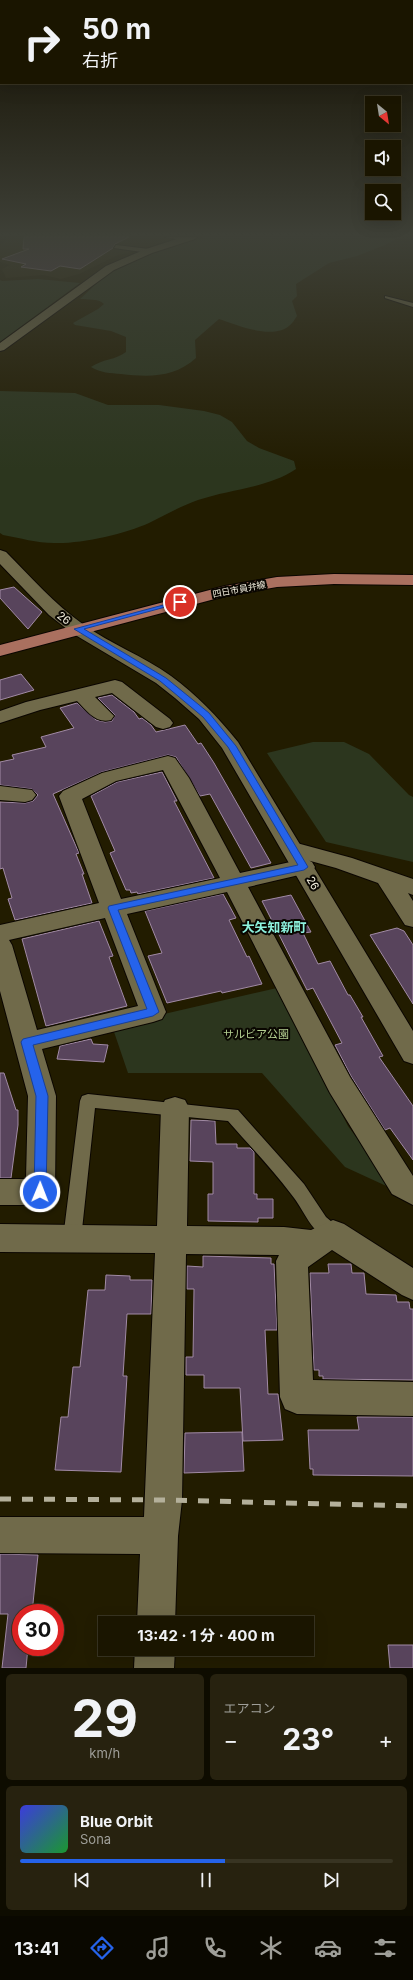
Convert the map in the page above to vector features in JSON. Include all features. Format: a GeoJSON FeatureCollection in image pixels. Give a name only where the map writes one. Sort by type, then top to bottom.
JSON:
{"type":"FeatureCollection","features":[{"type":"Feature","properties":{"kind":"main road","name":"四日市員弁線"},"geometry":{"type":"LineString","coordinates":[[0,652],[78,629],[224,591],[278,582],[334,578],[413,580]]}},
{"type":"Feature","properties":{"kind":"street"},"geometry":{"type":"LineString","coordinates":[[0,348],[46,315]]}},
{"type":"Feature","properties":{"kind":"street","name":"26"},"geometry":{"type":"LineString","coordinates":[[0,555],[54,611],[78,629],[163,679],[206,715],[231,746],[413,1054]]}},
{"type":"Feature","properties":{"kind":"street"},"geometry":{"type":"LineString","coordinates":[[0,717],[28,707],[115,686],[163,723]]}},
{"type":"Feature","properties":{"kind":"street"},"geometry":{"type":"LineString","coordinates":[[82,695],[104,716]]}},
{"type":"Feature","properties":{"kind":"street"},"geometry":{"type":"LineString","coordinates":[[27,1042],[153,1012],[70,796],[109,777],[168,762],[179,778],[340,1085],[402,1185],[413,1192]]}},
{"type":"Feature","properties":{"kind":"street"},"geometry":{"type":"LineString","coordinates":[[0,793],[25,796]]}},
{"type":"Feature","properties":{"kind":"street"},"geometry":{"type":"LineString","coordinates":[[0,933],[234,882],[298,858],[344,863],[413,887]]}},
{"type":"Feature","properties":{"kind":"street"},"geometry":{"type":"LineString","coordinates":[[386,878],[413,918]]}},
{"type":"Feature","properties":{"kind":"street"},"geometry":{"type":"LineString","coordinates":[[0,945],[42,1096],[40,1192],[0,1192]]}},
{"type":"Feature","properties":{"kind":"street"},"geometry":{"type":"LineString","coordinates":[[156,1616],[160,1536],[164,1500],[173,1240],[175,1108]]}},
{"type":"Feature","properties":{"kind":"street"},"geometry":{"type":"LineString","coordinates":[[0,1238],[284,1241],[323,1239],[413,1285]]}},
{"type":"Feature","properties":{"kind":"street"},"geometry":{"type":"LineString","coordinates":[[323,1239],[292,1261],[296,1397],[413,1399]]}},
{"type":"Feature","properties":{"kind":"street"},"geometry":{"type":"LineString","coordinates":[[0,1535],[160,1536]]}},
{"type":"Feature","properties":{"kind":"street"},"geometry":{"type":"LineString","coordinates":[[154,1668],[155,1656]]}},
{"type":"Feature","properties":{"kind":"lane"},"geometry":{"type":"LineString","coordinates":[[72,1239],[88,1101],[175,1108],[232,1115],[298,1189],[320,1223],[323,1239]]}},
{"type":"Feature","properties":{"kind":"green space"},"geometry":{"type":"Polygon","coordinates":[[[0,315],[37,315],[0,342],[0,315]]]}},
{"type":"Feature","properties":{"kind":"green space"},"geometry":{"type":"Polygon","coordinates":[[[88,315],[297,316],[290,325],[282,330],[273,332],[264,332],[245,328],[219,319],[195,340],[196,358],[188,365],[170,373],[151,376],[106,372],[91,367],[100,362],[118,357],[126,352],[126,337],[111,331],[75,325],[73,323],[88,315]]]}},
{"type":"Feature","properties":{"kind":"green space"},"geometry":{"type":"Polygon","coordinates":[[[0,391],[75,393],[108,405],[159,405],[204,411],[220,415],[232,422],[247,441],[259,448],[294,461],[296,469],[261,484],[198,500],[139,527],[103,538],[77,542],[48,543],[3,535],[0,533],[0,391]]]}},
{"type":"Feature","properties":{"kind":"green space"},"geometry":{"type":"Polygon","coordinates":[[[313,742],[344,742],[369,754],[409,795],[413,797],[413,862],[326,842],[267,753],[313,742]]]}},
{"type":"Feature","properties":{"kind":"green space","name":"サルビア公園"},"geometry":{"type":"Polygon","coordinates":[[[277,988],[348,1126],[395,1190],[345,1167],[262,1073],[128,1073],[112,1026],[277,988]]]}},
{"type":"Feature","properties":{"kind":"building"},"geometry":{"type":"Polygon","coordinates":[[[14,587],[42,612],[28,629],[0,598],[0,590],[14,587]]]}},
{"type":"Feature","properties":{"kind":"building"},"geometry":{"type":"Polygon","coordinates":[[[21,674],[34,690],[0,700],[0,680],[21,674]]]}},
{"type":"Feature","properties":{"kind":"building"},"geometry":{"type":"Polygon","coordinates":[[[112,695],[134,712],[139,719],[142,718],[151,725],[156,732],[185,725],[198,744],[201,743],[214,763],[271,863],[251,868],[210,794],[200,796],[176,757],[168,755],[102,772],[53,794],[79,853],[76,854],[84,874],[82,874],[92,903],[15,920],[8,899],[12,898],[3,868],[0,869],[0,802],[25,803],[33,801],[38,795],[32,789],[0,785],[0,762],[14,759],[12,755],[46,747],[41,737],[74,728],[60,708],[77,703],[96,720],[105,722],[112,721],[115,715],[98,698],[112,695]]]}},
{"type":"Feature","properties":{"kind":"building"},"geometry":{"type":"Polygon","coordinates":[[[162,772],[177,801],[174,801],[214,878],[138,894],[137,892],[131,893],[130,890],[126,890],[110,853],[115,851],[91,796],[117,782],[162,772]]]}},
{"type":"Feature","properties":{"kind":"building"},"geometry":{"type":"Polygon","coordinates":[[[223,894],[236,918],[229,920],[247,957],[249,956],[262,984],[167,1003],[148,956],[162,953],[145,911],[223,894]]]}},
{"type":"Feature","properties":{"kind":"building"},"geometry":{"type":"Polygon","coordinates":[[[291,895],[311,932],[303,933],[318,964],[330,961],[348,995],[350,995],[363,1017],[361,1017],[383,1056],[379,1057],[413,1106],[413,1160],[390,1128],[385,1130],[351,1076],[335,1045],[342,1043],[313,988],[307,990],[262,901],[291,895]]]}},
{"type":"Feature","properties":{"kind":"building"},"geometry":{"type":"Polygon","coordinates":[[[99,921],[113,956],[109,957],[127,1006],[46,1026],[22,939],[99,921]]]}},
{"type":"Feature","properties":{"kind":"building"},"geometry":{"type":"Polygon","coordinates":[[[397,928],[404,931],[413,945],[413,1004],[370,935],[397,928]]]}},
{"type":"Feature","properties":{"kind":"building"},"geometry":{"type":"Polygon","coordinates":[[[91,1039],[93,1044],[108,1045],[104,1062],[57,1059],[60,1046],[91,1039]]]}},
{"type":"Feature","properties":{"kind":"building"},"geometry":{"type":"Polygon","coordinates":[[[0,1073],[4,1073],[16,1110],[18,1110],[18,1125],[11,1178],[0,1178],[0,1073]]]}},
{"type":"Feature","properties":{"kind":"building"},"geometry":{"type":"Polygon","coordinates":[[[191,1120],[215,1121],[216,1144],[237,1144],[237,1148],[250,1148],[254,1152],[254,1194],[257,1194],[257,1199],[273,1199],[273,1218],[258,1218],[258,1222],[208,1221],[208,1194],[213,1194],[213,1162],[190,1161],[191,1120]]]}},
{"type":"Feature","properties":{"kind":"building"},"geometry":{"type":"Polygon","coordinates":[[[203,1256],[271,1258],[271,1264],[274,1264],[277,1330],[265,1330],[268,1394],[278,1394],[283,1440],[243,1441],[240,1388],[204,1388],[204,1375],[186,1375],[186,1357],[193,1357],[194,1289],[187,1289],[187,1266],[203,1267],[203,1256]]]}},
{"type":"Feature","properties":{"kind":"building"},"geometry":{"type":"Polygon","coordinates":[[[328,1264],[351,1264],[352,1273],[364,1273],[366,1294],[396,1295],[397,1302],[409,1302],[410,1309],[413,1309],[413,1380],[323,1379],[323,1376],[319,1376],[319,1370],[314,1370],[310,1273],[329,1273],[328,1264]]]}},
{"type":"Feature","properties":{"kind":"building"},"geometry":{"type":"Polygon","coordinates":[[[106,1275],[130,1276],[130,1280],[152,1280],[151,1314],[127,1314],[123,1376],[127,1376],[121,1472],[55,1470],[61,1417],[68,1417],[73,1367],[80,1367],[88,1290],[105,1290],[106,1275]]]}},
{"type":"Feature","properties":{"kind":"building"},"geometry":{"type":"Polygon","coordinates":[[[357,1417],[413,1417],[413,1476],[313,1475],[313,1469],[310,1469],[308,1430],[359,1430],[357,1417]]]}},
{"type":"Feature","properties":{"kind":"building"},"geometry":{"type":"Polygon","coordinates":[[[242,1432],[244,1471],[184,1473],[185,1433],[242,1432]]]}},
{"type":"Feature","properties":{"kind":"building"},"geometry":{"type":"Polygon","coordinates":[[[0,1554],[38,1555],[33,1604],[12,1604],[12,1656],[27,1656],[26,1668],[2,1668],[8,1614],[0,1614],[0,1554]]]}},
{"type":"Feature","properties":{"kind":"building"},"geometry":{"type":"Polygon","coordinates":[[[388,1645],[413,1645],[413,1668],[390,1668],[388,1645]]]}},
{"type":"Feature","properties":{"kind":"railway"},"geometry":{"type":"LineString","coordinates":[[0,1499],[164,1500],[413,1506]]}},
{"type":"Feature","properties":{"kind":"district","name":"大矢知新町"},"geometry":{"type":"Point","coordinates":[274,927]}},
{"type":"Feature","properties":{"kind":"route"},"geometry":{"type":"LineString","coordinates":[[40,1192],[42,1096],[27,1042],[153,1012],[113,908],[304,867],[231,746],[206,715],[163,679],[78,629],[180,602]]}}]}
